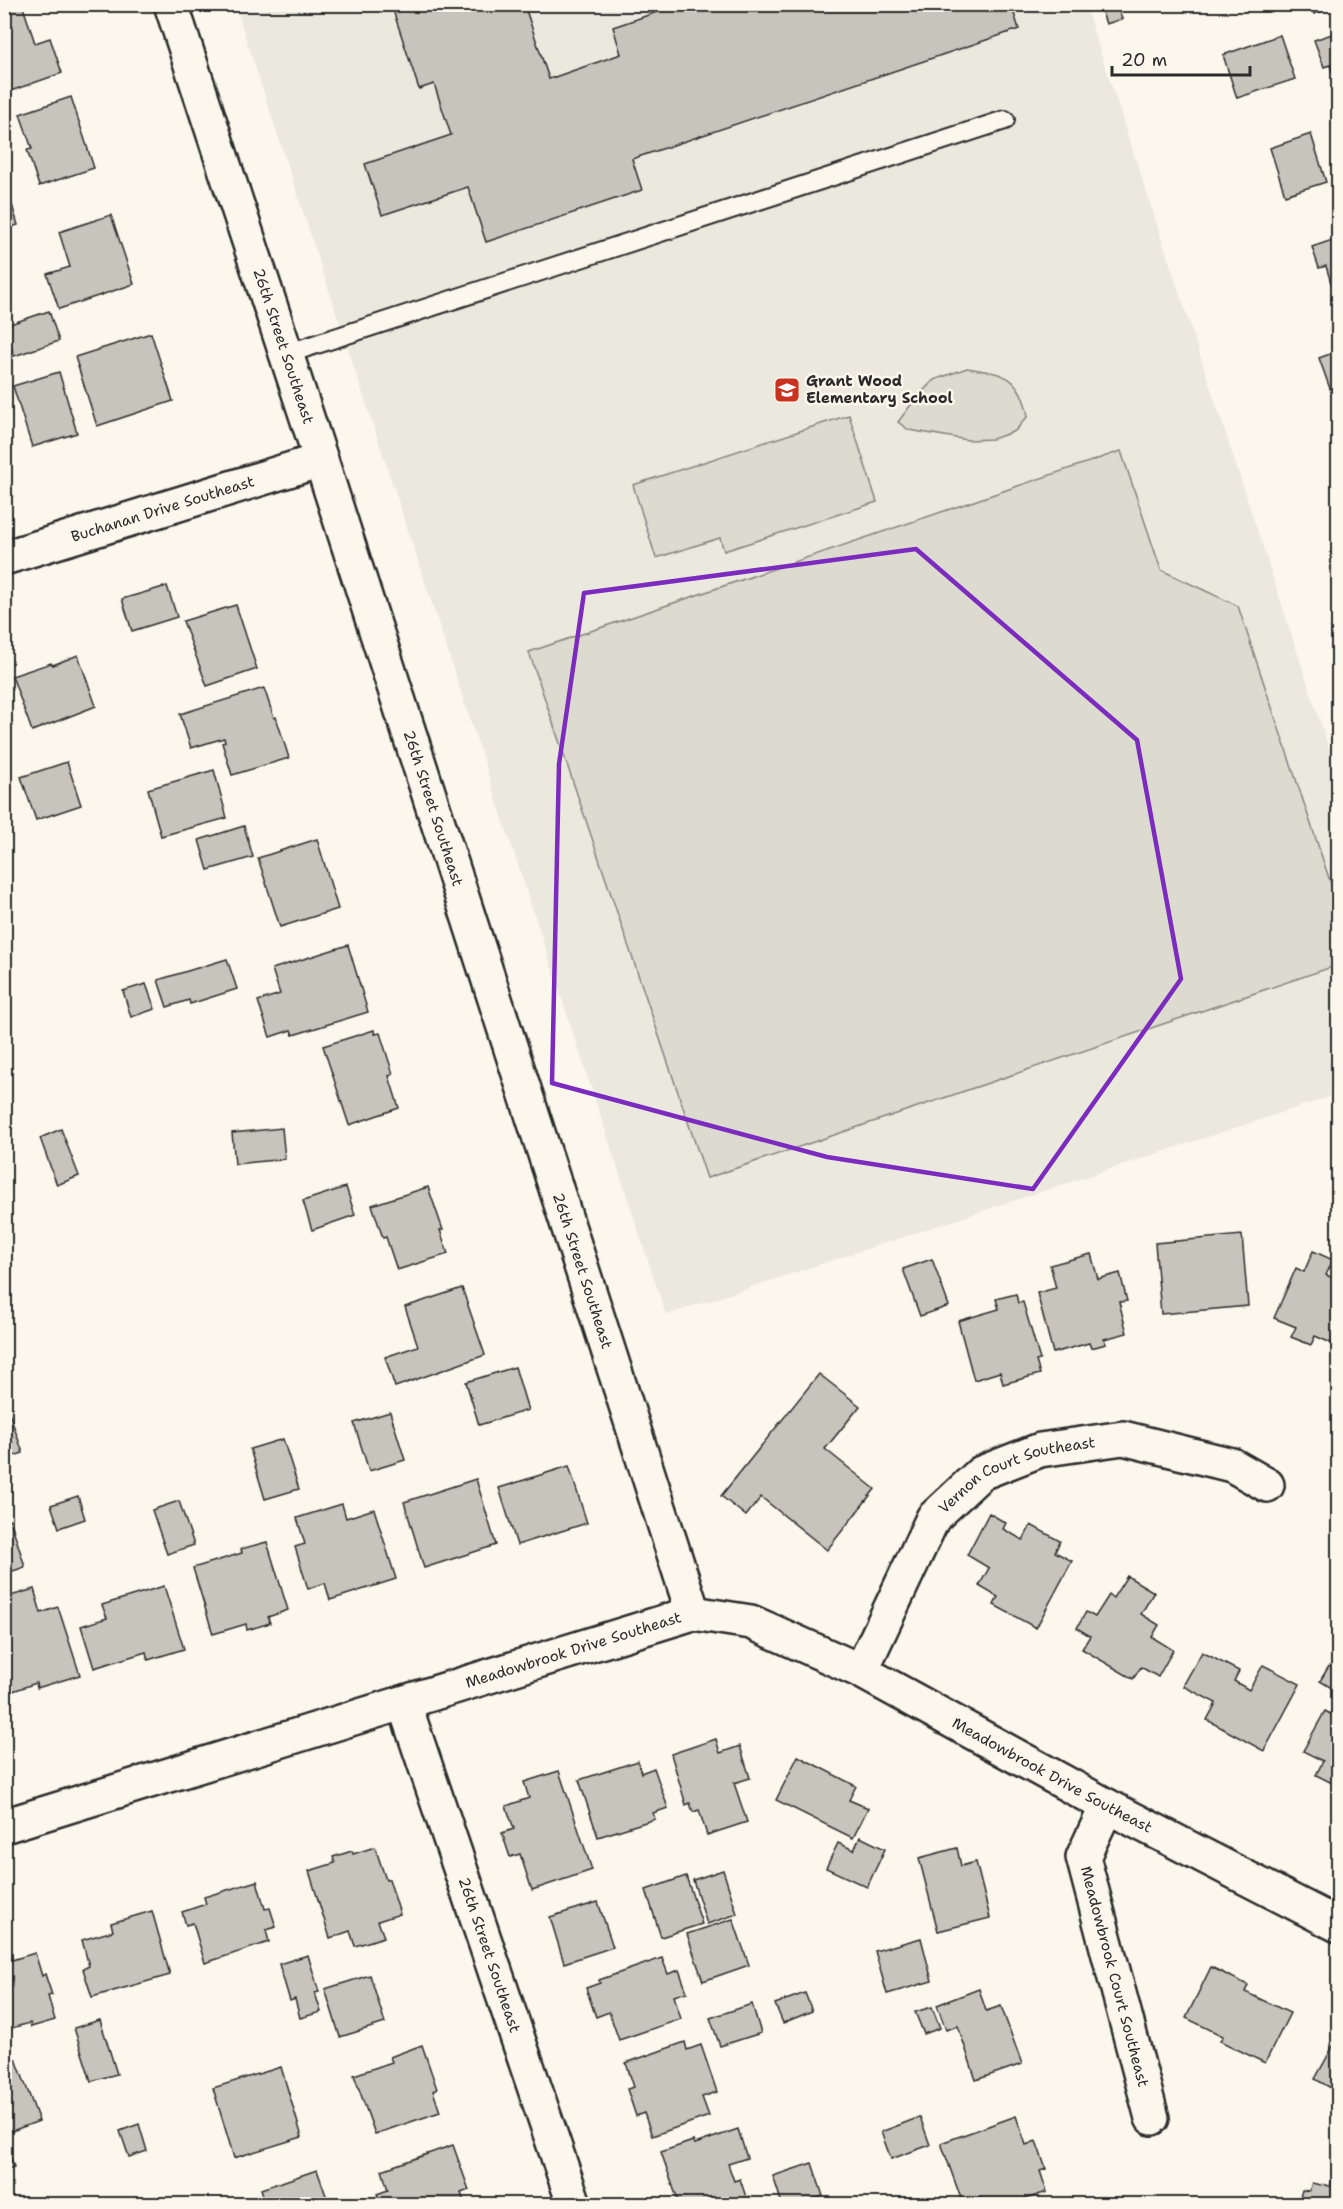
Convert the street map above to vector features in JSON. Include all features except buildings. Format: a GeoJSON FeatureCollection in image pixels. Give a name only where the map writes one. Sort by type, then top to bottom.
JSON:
{"type":"FeatureCollection","features":[{"type":"Feature","properties":{"kind":"street","name":"26th Street Southeast"},"geometry":{"type":"LineString","coordinates":[[171,4],[321,460],[693,1613]]}},
{"type":"Feature","properties":{"kind":"street","name":"Buchanan Drive Southeast"},"geometry":{"type":"LineString","coordinates":[[4,558],[321,460]]}},
{"type":"Feature","properties":{"kind":"street","name":"Vernon Court Southeast"},"geometry":{"type":"LineString","coordinates":[[861,1671],[933,1518],[981,1473],[1040,1450],[1123,1437],[1232,1465],[1267,1485]]}},
{"type":"Feature","properties":{"kind":"street","name":"Meadowbrook Drive Southeast"},"geometry":{"type":"LineString","coordinates":[[4,1826],[693,1613],[751,1622],[861,1671],[1107,1806],[1338,1925]]}},
{"type":"Feature","properties":{"kind":"street","name":"26th Street Southeast"},"geometry":{"type":"LineString","coordinates":[[404,1703],[574,2205]]}},
{"type":"Feature","properties":{"kind":"street","name":"Meadowbrook Court Southeast"},"geometry":{"type":"LineString","coordinates":[[1107,1806],[1083,1857],[1152,2118]]}},
{"type":"Feature","properties":{"kind":"lane"},"geometry":{"type":"LineString","coordinates":[[286,354],[1005,120]]}},
{"type":"Feature","properties":{"kind":"highlighted area"},"geometry":{"type":"Polygon","coordinates":[[[916,549],[1137,740],[1181,979],[1033,1189],[827,1157],[552,1083],[559,764],[584,593],[916,549]]]}},
{"type":"Feature","properties":{"kind":"shaded area","name":"Grant Wood Elementary School"},"geometry":{"type":"Polygon","coordinates":[[[235,5],[1085,5],[1338,776],[1338,1094],[666,1315],[235,5]]]}},
{"type":"Feature","properties":{"kind":"shaded area"},"geometry":{"type":"Polygon","coordinates":[[[967,368],[1000,375],[1015,384],[1025,402],[1028,416],[1015,431],[993,439],[968,440],[909,430],[898,422],[916,398],[934,380],[967,368]]]}},
{"type":"Feature","properties":{"kind":"shaded area"},"geometry":{"type":"Polygon","coordinates":[[[849,415],[877,502],[724,551],[720,538],[656,558],[633,485],[849,415]]]}},
{"type":"Feature","properties":{"kind":"shaded area"},"geometry":{"type":"Polygon","coordinates":[[[1121,451],[1161,570],[1238,606],[1338,905],[1338,965],[707,1178],[529,652],[1121,451]]]}},
{"type":"Feature","properties":{"kind":"place","name":"Grant Wood Elementary School"},"geometry":{"type":"Point","coordinates":[787,390]}}]}
